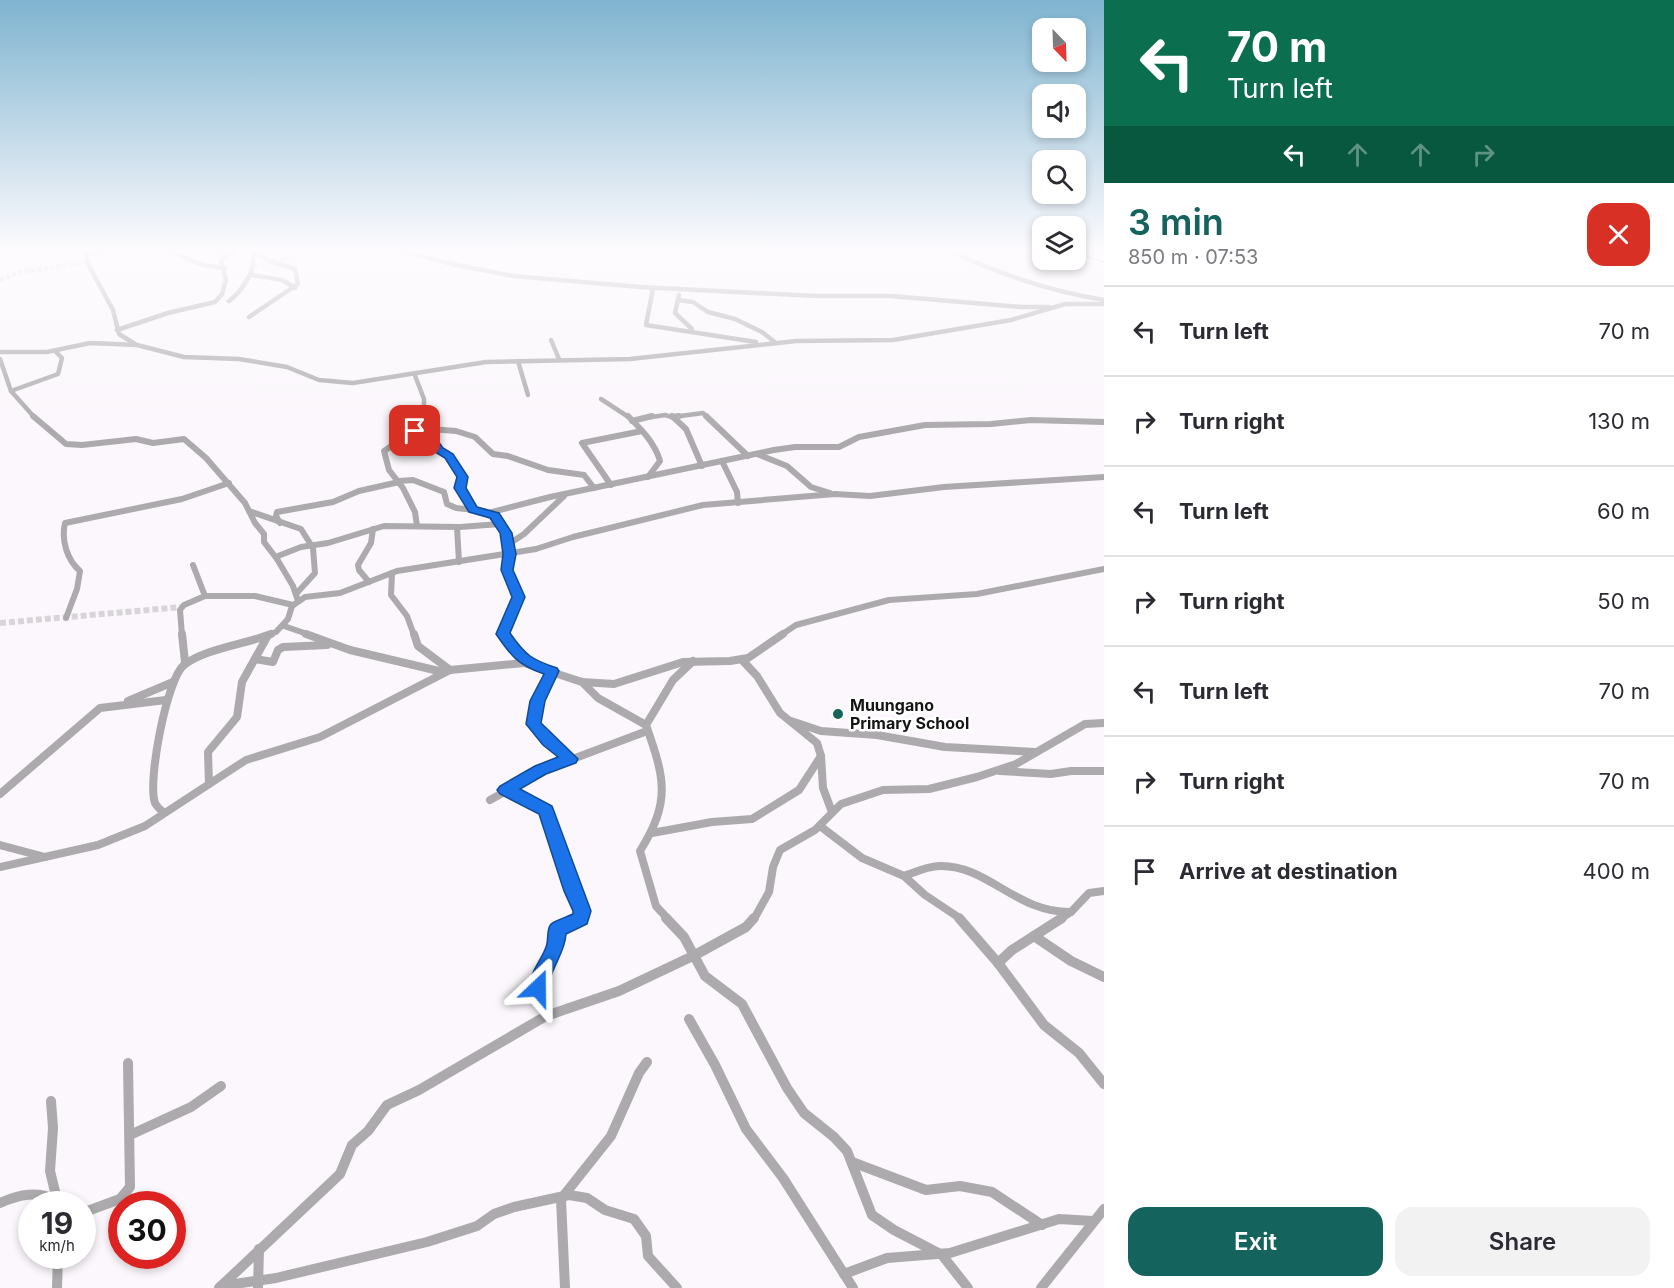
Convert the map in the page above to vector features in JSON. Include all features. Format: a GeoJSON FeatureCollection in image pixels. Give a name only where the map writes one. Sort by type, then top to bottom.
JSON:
{"type":"FeatureCollection","features":[{"type":"Feature","properties":{"kind":"street"},"geometry":{"type":"LineString","coordinates":[[112,310],[117,330],[123,339],[137,345],[184,357],[239,359],[291,367],[316,379],[337,382],[365,382],[473,363],[559,359],[630,359],[776,342],[893,340],[1011,320],[1041,310]]}},
{"type":"Feature","properties":{"kind":"street"},"geometry":{"type":"LineString","coordinates":[[117,330],[180,310]]}},
{"type":"Feature","properties":{"kind":"street"},"geometry":{"type":"LineString","coordinates":[[249,317],[260,310]]}},
{"type":"Feature","properties":{"kind":"street"},"geometry":{"type":"LineString","coordinates":[[649,310],[646,325],[764,344]]}},
{"type":"Feature","properties":{"kind":"street"},"geometry":{"type":"LineString","coordinates":[[676,310],[675,313],[685,322],[686,326],[698,332]]}},
{"type":"Feature","properties":{"kind":"street"},"geometry":{"type":"LineString","coordinates":[[705,310],[735,319],[762,332],[776,342]]}},
{"type":"Feature","properties":{"kind":"street"},"geometry":{"type":"LineString","coordinates":[[550,340],[559,359]]}},
{"type":"Feature","properties":{"kind":"street"},"geometry":{"type":"LineString","coordinates":[[0,352],[55,351],[88,343],[137,345]]}},
{"type":"Feature","properties":{"kind":"street"},"geometry":{"type":"LineString","coordinates":[[12,391],[58,374],[62,358],[55,351]]}},
{"type":"Feature","properties":{"kind":"street"},"geometry":{"type":"LineString","coordinates":[[0,359],[12,391],[32,415],[66,444],[82,445],[136,440],[153,443],[186,440],[201,451],[229,483],[264,534],[264,542],[293,586],[295,600]]}},
{"type":"Feature","properties":{"kind":"street"},"geometry":{"type":"LineString","coordinates":[[518,361],[528,396]]}},
{"type":"Feature","properties":{"kind":"street"},"geometry":{"type":"LineString","coordinates":[[414,374],[424,400],[425,417],[417,429],[385,450],[389,470],[399,482],[415,512],[417,526]]}},
{"type":"Feature","properties":{"kind":"street"},"geometry":{"type":"LineString","coordinates":[[601,399],[618,408],[650,438],[660,457],[657,467],[648,477]]}},
{"type":"Feature","properties":{"kind":"street"},"geometry":{"type":"LineString","coordinates":[[632,421],[667,415],[673,417],[704,413],[748,456]]}},
{"type":"Feature","properties":{"kind":"street"},"geometry":{"type":"LineString","coordinates":[[673,417],[688,434],[702,466]]}},
{"type":"Feature","properties":{"kind":"street"},"geometry":{"type":"LineString","coordinates":[[488,513],[572,492],[757,454],[795,447],[839,447],[859,437],[925,425],[991,424],[1031,420],[1104,422]]}},
{"type":"Feature","properties":{"kind":"street"},"geometry":{"type":"LineString","coordinates":[[417,429],[453,431],[473,436],[494,454],[511,457],[548,470],[585,475],[594,488]]}},
{"type":"Feature","properties":{"kind":"street"},"geometry":{"type":"LineString","coordinates":[[417,429],[428,435],[439,450],[449,456],[462,477],[461,491],[473,509]]}},
{"type":"Feature","properties":{"kind":"street"},"geometry":{"type":"LineString","coordinates":[[611,485],[582,442],[642,431]]}},
{"type":"Feature","properties":{"kind":"street"},"geometry":{"type":"LineString","coordinates":[[757,454],[787,466],[794,475],[811,488],[835,494]]}},
{"type":"Feature","properties":{"kind":"street"},"geometry":{"type":"LineString","coordinates":[[722,462],[737,492],[738,503]]}},
{"type":"Feature","properties":{"kind":"street"},"geometry":{"type":"LineString","coordinates":[[185,663],[180,610],[184,605],[205,596],[255,596],[295,600],[340,593],[392,573],[509,554],[682,508],[835,494],[870,496],[938,487],[1104,477]]}},
{"type":"Feature","properties":{"kind":"street"},"geometry":{"type":"LineString","coordinates":[[280,523],[276,516],[277,512],[333,502],[359,491],[413,479],[444,492],[447,504],[452,507],[473,509],[497,518],[508,537],[507,570],[518,597],[503,634],[517,654],[530,664]]}},
{"type":"Feature","properties":{"kind":"street"},"geometry":{"type":"LineString","coordinates":[[66,618],[77,589],[80,571],[73,567],[64,540],[65,523],[182,499],[229,483]]}},
{"type":"Feature","properties":{"kind":"street"},"geometry":{"type":"LineString","coordinates":[[509,544],[523,536],[557,501],[572,492]]}},
{"type":"Feature","properties":{"kind":"street"},"geometry":{"type":"LineString","coordinates":[[165,813],[155,803],[153,791],[166,700],[172,682],[185,663],[199,655],[267,637],[284,626],[295,600],[315,573],[312,545],[301,529],[249,511]]}},
{"type":"Feature","properties":{"kind":"street"},"geometry":{"type":"LineString","coordinates":[[277,559],[278,556],[294,549],[328,543],[390,525],[457,527],[500,524]]}},
{"type":"Feature","properties":{"kind":"street"},"geometry":{"type":"LineString","coordinates":[[457,527],[459,562]]}},
{"type":"Feature","properties":{"kind":"street"},"geometry":{"type":"LineString","coordinates":[[369,582],[359,570],[358,564],[371,543],[373,529]]}},
{"type":"Feature","properties":{"kind":"street"},"geometry":{"type":"LineString","coordinates":[[193,565],[205,596]]}},
{"type":"Feature","properties":{"kind":"street"},"geometry":{"type":"LineString","coordinates":[[284,626],[333,645],[403,664],[446,671],[503,664],[530,664],[582,682],[614,684],[683,662],[742,660],[756,654],[796,625],[862,606],[889,600],[977,594],[1104,569]]}},
{"type":"Feature","properties":{"kind":"street"},"geometry":{"type":"LineString","coordinates":[[392,573],[391,596],[407,616],[418,646],[446,671]]}},
{"type":"Feature","properties":{"kind":"street"},"geometry":{"type":"LineString","coordinates":[[209,784],[208,752],[237,717],[242,682],[267,637]]}},
{"type":"Feature","properties":{"kind":"street"},"geometry":{"type":"LineString","coordinates":[[255,659],[273,662],[278,650],[283,648],[333,645]]}},
{"type":"Feature","properties":{"kind":"street"},"geometry":{"type":"LineString","coordinates":[[742,660],[757,676],[780,713],[813,737],[821,756],[823,788],[832,812]]}},
{"type":"Feature","properties":{"kind":"street"},"geometry":{"type":"LineString","coordinates":[[490,800],[541,770],[646,728],[673,680],[693,661]]}},
{"type":"Feature","properties":{"kind":"street"},"geometry":{"type":"LineString","coordinates":[[0,867],[111,840],[145,826],[246,760],[320,737],[446,671]]}},
{"type":"Feature","properties":{"kind":"street"},"geometry":{"type":"LineString","coordinates":[[552,671],[537,701],[534,724],[548,741],[570,759]]}},
{"type":"Feature","properties":{"kind":"street"},"geometry":{"type":"LineString","coordinates":[[111,706],[149,694],[172,682]]}},
{"type":"Feature","properties":{"kind":"street"},"geometry":{"type":"LineString","coordinates":[[582,682],[598,698],[646,728],[658,759],[663,798],[652,833],[641,846],[640,851],[654,902],[695,954],[705,976],[742,1004],[787,1088],[804,1113],[834,1137],[847,1151],[869,1211],[876,1220],[942,1254],[968,1288]]}},
{"type":"Feature","properties":{"kind":"street"},"geometry":{"type":"LineString","coordinates":[[0,794],[100,708],[166,700]]}},
{"type":"Feature","properties":{"kind":"street"},"geometry":{"type":"LineString","coordinates":[[791,721],[821,731],[877,735],[945,747],[1039,752]]}},
{"type":"Feature","properties":{"kind":"street"},"geometry":{"type":"LineString","coordinates":[[220,1287],[342,1171],[352,1144],[368,1131],[387,1105],[418,1090],[546,1016],[599,999],[695,954],[750,924],[769,892],[778,852],[784,846],[820,826],[832,812],[850,800],[883,790],[939,787],[994,771],[1039,752],[1085,724],[1104,723]]}},
{"type":"Feature","properties":{"kind":"street"},"geometry":{"type":"LineString","coordinates":[[652,833],[712,822],[752,819],[799,790],[821,756]]}},
{"type":"Feature","properties":{"kind":"street"},"geometry":{"type":"LineString","coordinates":[[994,771],[1051,774],[1071,771],[1104,771]]}},
{"type":"Feature","properties":{"kind":"street"},"geometry":{"type":"LineString","coordinates":[[505,790],[546,811],[582,911],[580,919],[557,930],[556,945],[538,984],[546,1016]]}},
{"type":"Feature","properties":{"kind":"street"},"geometry":{"type":"LineString","coordinates":[[820,826],[862,858],[904,876],[925,895],[960,918],[998,963],[1044,1025],[1079,1053],[1104,1084]]}},
{"type":"Feature","properties":{"kind":"street"},"geometry":{"type":"LineString","coordinates":[[0,845],[47,857]]}},
{"type":"Feature","properties":{"kind":"street"},"geometry":{"type":"LineString","coordinates":[[904,876],[940,866],[957,868],[1040,910],[1071,912]]}},
{"type":"Feature","properties":{"kind":"street"},"geometry":{"type":"LineString","coordinates":[[998,963],[1012,950],[1071,912],[1089,893],[1104,891]]}},
{"type":"Feature","properties":{"kind":"street"},"geometry":{"type":"LineString","coordinates":[[1034,936],[1071,961],[1104,977]]}},
{"type":"Feature","properties":{"kind":"street"},"geometry":{"type":"LineString","coordinates":[[689,1019],[715,1065],[746,1129],[783,1178],[853,1288]]}},
{"type":"Feature","properties":{"kind":"street"},"geometry":{"type":"LineString","coordinates":[[565,1288],[561,1198],[611,1136],[639,1073],[647,1062]]}},
{"type":"Feature","properties":{"kind":"street"},"geometry":{"type":"LineString","coordinates":[[96,1208],[120,1199],[130,1187],[128,1063]]}},
{"type":"Feature","properties":{"kind":"street"},"geometry":{"type":"LineString","coordinates":[[130,1135],[191,1107],[220,1086]]}},
{"type":"Feature","properties":{"kind":"street"},"geometry":{"type":"LineString","coordinates":[[51,1101],[53,1128],[50,1171],[55,1191]]}},
{"type":"Feature","properties":{"kind":"street"},"geometry":{"type":"LineString","coordinates":[[852,1162],[926,1190],[960,1186],[992,1192],[1042,1225]]}},
{"type":"Feature","properties":{"kind":"street"},"geometry":{"type":"LineString","coordinates":[[220,1287],[259,1284],[427,1242],[477,1226],[494,1214],[514,1207],[582,1196],[605,1210],[634,1219],[646,1236],[648,1256],[677,1288]]}},
{"type":"Feature","properties":{"kind":"street"},"geometry":{"type":"LineString","coordinates":[[0,1203],[18,1197]]}},
{"type":"Feature","properties":{"kind":"street"},"geometry":{"type":"LineString","coordinates":[[1041,1288],[1104,1209]]}},
{"type":"Feature","properties":{"kind":"street"},"geometry":{"type":"LineString","coordinates":[[844,1274],[887,1258],[942,1254],[1059,1219],[1094,1221]]}},
{"type":"Feature","properties":{"kind":"street"},"geometry":{"type":"LineString","coordinates":[[259,1249],[259,1284]]}},
{"type":"Feature","properties":{"kind":"street"},"geometry":{"type":"LineString","coordinates":[[57,1288],[58,1269]]}},
{"type":"Feature","properties":{"kind":"tunnel"},"geometry":{"type":"LineString","coordinates":[[0,623],[182,607]]}},
{"type":"Feature","properties":{"kind":"place","name":"Muungano Primary School"},"geometry":{"type":"Point","coordinates":[838,714]}},
{"type":"Feature","properties":{"kind":"route"},"geometry":{"type":"LineString","coordinates":[[415,431],[416,429],[428,435],[439,450],[449,456],[462,477],[460,488],[470,505],[473,509],[497,518],[506,533],[509,554],[507,570],[518,597],[503,634],[517,654],[530,664],[552,671],[537,701],[534,724],[548,741],[570,759],[541,770],[505,790],[542,807],[549,815],[552,832],[583,914],[580,919],[557,930],[556,945],[540,978],[538,988]]}}]}
